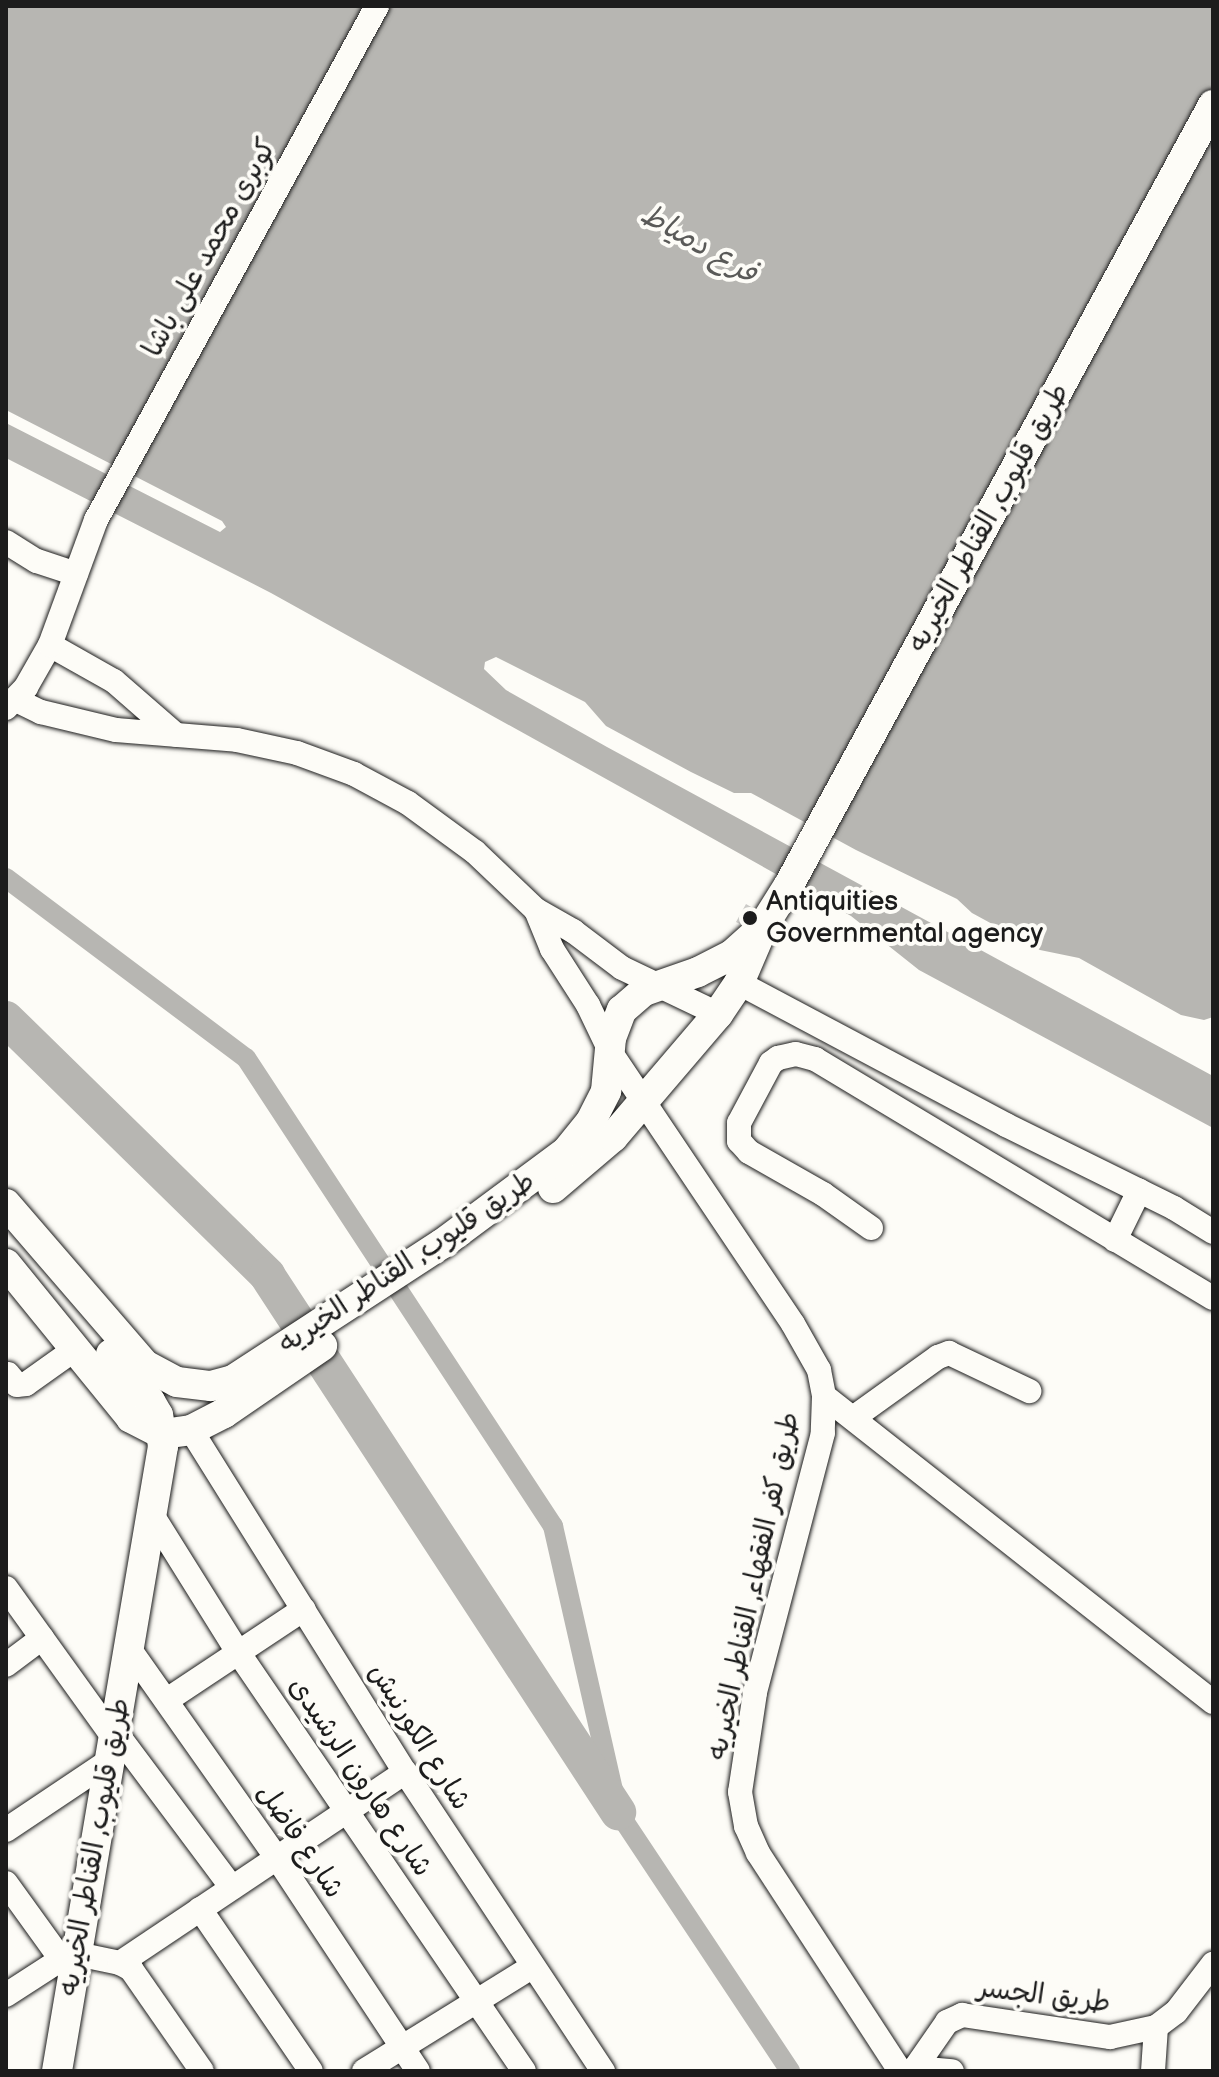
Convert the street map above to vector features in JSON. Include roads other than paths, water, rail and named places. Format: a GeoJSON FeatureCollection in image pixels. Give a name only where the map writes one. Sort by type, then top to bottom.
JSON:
{"type":"FeatureCollection","features":[{"type":"Feature","properties":{"kind":"main road","name":"طريق قليوب, القناطر الخيريه"},"geometry":{"type":"LineString","coordinates":[[6,1204],[145,1365],[160,1375],[194,1385],[233,1380],[446,1252],[589,1160],[718,1014],[739,983],[762,928],[789,885],[1213,105]]}},
{"type":"Feature","properties":{"kind":"main road","name":"طريق قليوب, القناطر الخيريه"},"geometry":{"type":"LineString","coordinates":[[57,2071],[70,1963],[151,1513],[177,1432],[224,1413],[446,1252],[553,1162],[579,1138],[606,1091],[611,1038],[622,1010],[644,991],[716,964],[762,928]]}},
{"type":"Feature","properties":{"kind":"main road"},"geometry":{"type":"LineString","coordinates":[[44,1251],[51,1280],[177,1432]]}},
{"type":"Feature","properties":{"kind":"main road"},"geometry":{"type":"LineString","coordinates":[[6,1264],[131,1418],[177,1432]]}},
{"type":"Feature","properties":{"kind":"street","name":"كوبرى محمد على باشا"},"geometry":{"type":"LineString","coordinates":[[96,520],[377,6]]}},
{"type":"Feature","properties":{"kind":"street","name":"طريق كفر الفقهاء, القناطر الخيريه"},"geometry":{"type":"LineString","coordinates":[[96,520],[50,645],[11,704],[116,730],[267,746],[354,774],[408,803],[475,852],[536,910],[573,931],[622,968],[718,1014]]}},
{"type":"Feature","properties":{"kind":"street"},"geometry":{"type":"LineString","coordinates":[[6,542],[37,561],[76,574]]}},
{"type":"Feature","properties":{"kind":"street"},"geometry":{"type":"LineString","coordinates":[[50,645],[114,681],[176,735]]}},
{"type":"Feature","properties":{"kind":"street","name":"طريق كفر الفقهاء, القناطر الخيريه"},"geometry":{"type":"LineString","coordinates":[[536,910],[552,949],[588,1005],[611,1053],[808,1347],[819,1370],[824,1396],[823,1433],[755,1693],[740,1792],[746,1826],[758,1853],[909,2070]]}},
{"type":"Feature","properties":{"kind":"street"},"geometry":{"type":"LineString","coordinates":[[739,983],[1213,1232]]}},
{"type":"Feature","properties":{"kind":"street"},"geometry":{"type":"LineString","coordinates":[[871,1228],[743,1148],[738,1128],[757,1085],[771,1063],[778,1058],[806,1055],[1212,1297]]}},
{"type":"Feature","properties":{"kind":"street"},"geometry":{"type":"LineString","coordinates":[[923,1124],[941,1090]]}},
{"type":"Feature","properties":{"kind":"street"},"geometry":{"type":"LineString","coordinates":[[1013,1178],[1034,1139]]}},
{"type":"Feature","properties":{"kind":"street"},"geometry":{"type":"LineString","coordinates":[[1115,1240],[1139,1191]]}},
{"type":"Feature","properties":{"kind":"street"},"geometry":{"type":"LineString","coordinates":[[8,1374],[17,1385],[26,1384],[75,1349]]}},
{"type":"Feature","properties":{"kind":"street"},"geometry":{"type":"LineString","coordinates":[[853,1418],[938,1357],[949,1353],[1029,1391]]}},
{"type":"Feature","properties":{"kind":"street"},"geometry":{"type":"LineString","coordinates":[[824,1396],[1213,1702]]}},
{"type":"Feature","properties":{"kind":"street","name":"شارع الكورنيش"},"geometry":{"type":"LineString","coordinates":[[177,1432],[304,1609],[405,1772],[603,2071]]}},
{"type":"Feature","properties":{"kind":"street","name":"شارع هارون الرشيدى"},"geometry":{"type":"LineString","coordinates":[[151,1513],[238,1652],[524,2071]]}},
{"type":"Feature","properties":{"kind":"street"},"geometry":{"type":"LineString","coordinates":[[6,1588],[112,1743],[232,1888]]}},
{"type":"Feature","properties":{"kind":"street"},"geometry":{"type":"LineString","coordinates":[[167,1700],[304,1609]]}},
{"type":"Feature","properties":{"kind":"street"},"geometry":{"type":"LineString","coordinates":[[6,1665],[42,1638]]}},
{"type":"Feature","properties":{"kind":"street","name":"شارع فاضل"},"geometry":{"type":"LineString","coordinates":[[128,1647],[277,1858],[418,2071]]}},
{"type":"Feature","properties":{"kind":"street"},"geometry":{"type":"LineString","coordinates":[[6,1830],[112,1743]]}},
{"type":"Feature","properties":{"kind":"street"},"geometry":{"type":"LineString","coordinates":[[6,1995],[70,1963],[120,1963],[405,1772]]}},
{"type":"Feature","properties":{"kind":"street"},"geometry":{"type":"LineString","coordinates":[[6,1883],[70,1963]]}},
{"type":"Feature","properties":{"kind":"street"},"geometry":{"type":"LineString","coordinates":[[200,1909],[311,2071]]}},
{"type":"Feature","properties":{"kind":"street"},"geometry":{"type":"LineString","coordinates":[[120,1963],[144,1983],[195,2067]]}},
{"type":"Feature","properties":{"kind":"street"},"geometry":{"type":"LineString","coordinates":[[1153,2071],[1156,2027],[1176,2012],[1213,1964]]}},
{"type":"Feature","properties":{"kind":"street"},"geometry":{"type":"LineString","coordinates":[[364,2071],[532,1967]]}},
{"type":"Feature","properties":{"kind":"street","name":"طريق الجسر"},"geometry":{"type":"LineString","coordinates":[[909,2070],[947,2022],[962,2015],[1110,2037],[1156,2027]]}},
{"type":"Feature","properties":{"kind":"street"},"geometry":{"type":"LineString","coordinates":[[909,2070],[952,2071]]}},
{"type":"Feature","properties":{"kind":"water","name":"فرع دمياط"},"geometry":{"type":"Polygon","coordinates":[[[6,6],[1213,6],[1213,1017],[1204,1020],[1181,1015],[1079,958],[1040,950],[972,913],[957,899],[856,850],[751,793],[734,793],[691,772],[606,726],[585,702],[496,657],[485,662],[484,669],[506,690],[607,747],[1213,1076],[1213,1128],[919,970],[851,916],[635,795],[271,593],[6,458],[6,423],[220,532],[226,527],[222,521],[6,410],[6,6]]]}},
{"type":"Feature","properties":{"kind":"waterway"},"geometry":{"type":"LineString","coordinates":[[6,878],[246,1058],[553,1526],[618,1812],[790,2071]]}},
{"type":"Feature","properties":{"kind":"waterway"},"geometry":{"type":"LineString","coordinates":[[6,1019],[267,1275],[618,1812]]}},
{"type":"Feature","properties":{"kind":"place","name":"Antiquities Governmental agency"},"geometry":{"type":"Point","coordinates":[750,918]}}]}
